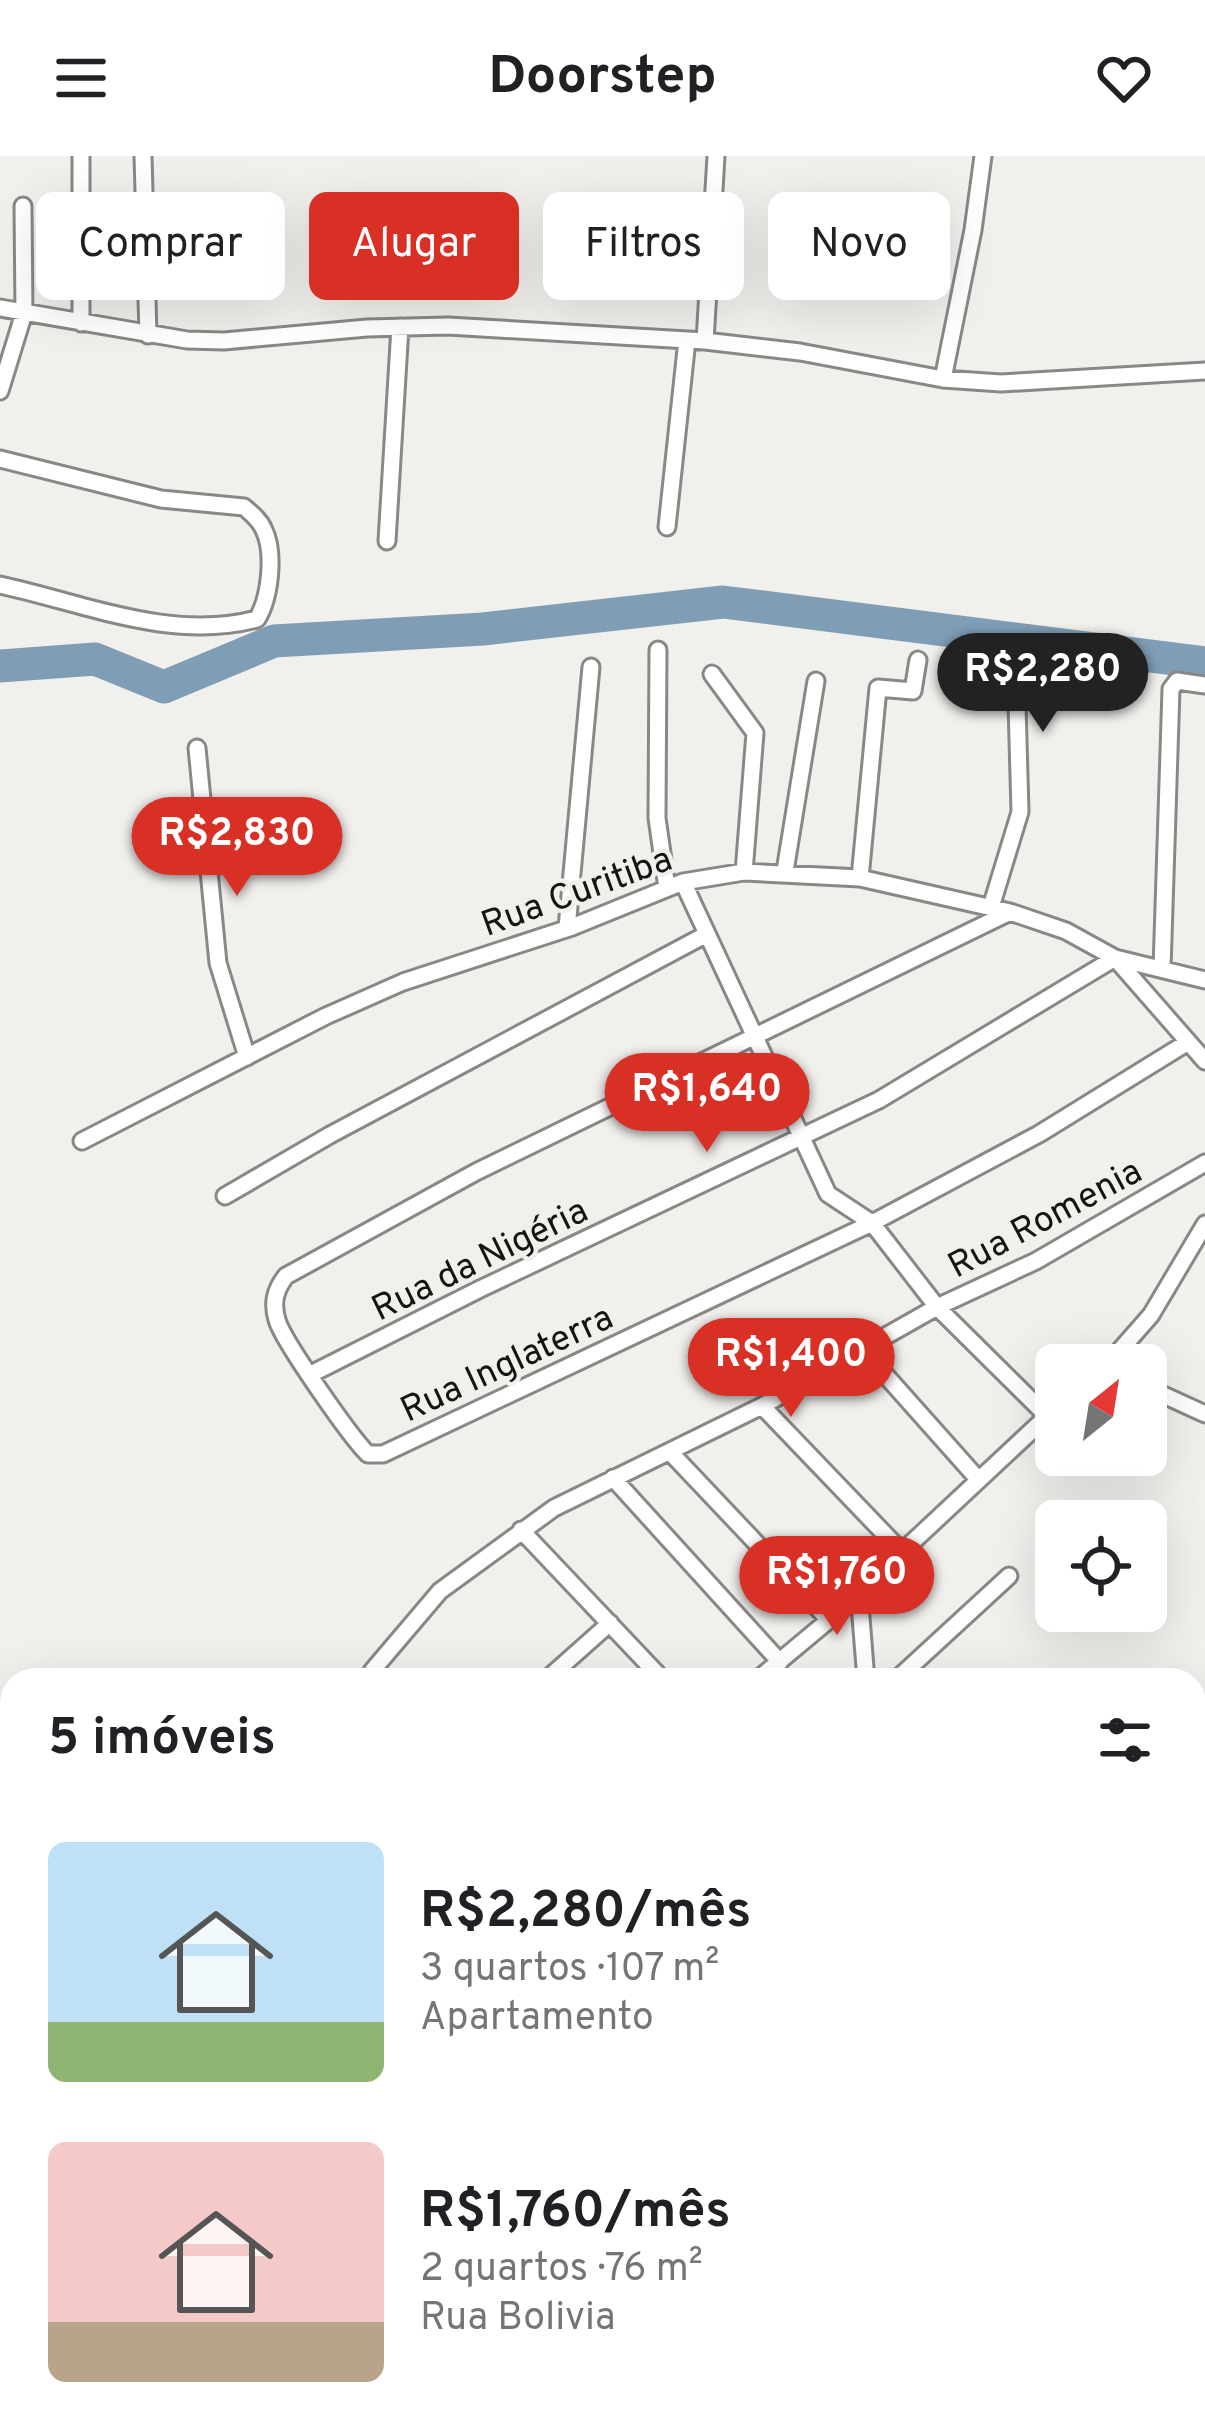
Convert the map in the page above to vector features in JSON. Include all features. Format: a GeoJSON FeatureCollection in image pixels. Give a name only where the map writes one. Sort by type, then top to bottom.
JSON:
{"type":"FeatureCollection","features":[{"type":"Feature","properties":{"kind":"street"},"geometry":{"type":"LineString","coordinates":[[81,156],[81,323]]}},
{"type":"Feature","properties":{"kind":"street"},"geometry":{"type":"LineString","coordinates":[[142,156],[148,335]]}},
{"type":"Feature","properties":{"kind":"street"},"geometry":{"type":"LineString","coordinates":[[667,527],[696,340],[716,156]]}},
{"type":"Feature","properties":{"kind":"street"},"geometry":{"type":"LineString","coordinates":[[943,379],[983,156]]}},
{"type":"Feature","properties":{"kind":"street"},"geometry":{"type":"LineString","coordinates":[[0,391],[24,313],[23,206]]}},
{"type":"Feature","properties":{"kind":"street"},"geometry":{"type":"LineString","coordinates":[[0,308],[148,335],[224,341],[400,327],[696,340],[800,352],[943,379],[1001,383],[1205,371]]}},
{"type":"Feature","properties":{"kind":"street"},"geometry":{"type":"LineString","coordinates":[[387,541],[400,327]]}},
{"type":"Feature","properties":{"kind":"street"},"geometry":{"type":"LineString","coordinates":[[0,459],[161,499],[244,507],[266,533],[269,563],[266,605],[257,620],[230,626],[189,628],[0,585]]}},
{"type":"Feature","properties":{"kind":"street"},"geometry":{"type":"LineString","coordinates":[[658,650],[657,818],[675,885],[707,934],[828,1194],[872,1223],[937,1307],[1035,1396]]}},
{"type":"Feature","properties":{"kind":"street"},"geometry":{"type":"LineString","coordinates":[[860,878],[878,688],[913,691],[918,660]]}},
{"type":"Feature","properties":{"kind":"street"},"geometry":{"type":"LineString","coordinates":[[567,928],[590,667]]}},
{"type":"Feature","properties":{"kind":"street"},"geometry":{"type":"LineString","coordinates":[[712,674],[755,733],[744,872]]}},
{"type":"Feature","properties":{"kind":"street"},"geometry":{"type":"LineString","coordinates":[[785,872],[816,681]]}},
{"type":"Feature","properties":{"kind":"street"},"geometry":{"type":"LineString","coordinates":[[1162,969],[1171,689],[1177,681],[1205,685]]}},
{"type":"Feature","properties":{"kind":"street"},"geometry":{"type":"LineString","coordinates":[[991,908],[1019,815],[1017,704]]}},
{"type":"Feature","properties":{"kind":"street"},"geometry":{"type":"LineString","coordinates":[[196,748],[216,951],[247,1057]]}},
{"type":"Feature","properties":{"kind":"street","name":"Rua Curitiba"},"geometry":{"type":"LineString","coordinates":[[82,1141],[326,1016],[403,982],[567,928],[675,885],[744,872],[860,878],[1010,912],[1066,931],[1115,958]]}},
{"type":"Feature","properties":{"kind":"street","name":"Rua Inglaterra"},"geometry":{"type":"LineString","coordinates":[[1010,912],[476,1172],[286,1276],[274,1295],[277,1318],[352,1437],[368,1454],[383,1454],[872,1223],[1039,1134],[1188,1042]]}},
{"type":"Feature","properties":{"kind":"street"},"geometry":{"type":"LineString","coordinates":[[225,1196],[707,934]]}},
{"type":"Feature","properties":{"kind":"street"},"geometry":{"type":"LineString","coordinates":[[1115,958],[1205,980]]}},
{"type":"Feature","properties":{"kind":"street"},"geometry":{"type":"LineString","coordinates":[[1115,958],[1205,1061]]}},
{"type":"Feature","properties":{"kind":"street","name":"Rua da Nigéria"},"geometry":{"type":"LineString","coordinates":[[311,1374],[879,1100],[1115,958]]}},
{"type":"Feature","properties":{"kind":"street","name":"Rua Romenia"},"geometry":{"type":"LineString","coordinates":[[375,1668],[440,1591],[571,1498],[762,1406],[937,1307],[1025,1267],[1205,1163]]}},
{"type":"Feature","properties":{"kind":"street"},"geometry":{"type":"LineString","coordinates":[[1125,1344],[1151,1315],[1205,1224]]}},
{"type":"Feature","properties":{"kind":"street"},"geometry":{"type":"LineString","coordinates":[[864,1351],[977,1478]]}},
{"type":"Feature","properties":{"kind":"street"},"geometry":{"type":"LineString","coordinates":[[1167,1397],[1205,1414]]}},
{"type":"Feature","properties":{"kind":"street"},"geometry":{"type":"LineString","coordinates":[[762,1406],[901,1551]]}},
{"type":"Feature","properties":{"kind":"street"},"geometry":{"type":"LineString","coordinates":[[772,1668],[1035,1427]]}},
{"type":"Feature","properties":{"kind":"street"},"geometry":{"type":"LineString","coordinates":[[670,1452],[829,1620]]}},
{"type":"Feature","properties":{"kind":"street"},"geometry":{"type":"LineString","coordinates":[[613,1478],[780,1662]]}},
{"type":"Feature","properties":{"kind":"street"},"geometry":{"type":"LineString","coordinates":[[521,1530],[652,1668]]}},
{"type":"Feature","properties":{"kind":"street"},"geometry":{"type":"LineString","coordinates":[[909,1668],[1009,1576]]}},
{"type":"Feature","properties":{"kind":"street"},"geometry":{"type":"LineString","coordinates":[[859,1592],[865,1668]]}},
{"type":"Feature","properties":{"kind":"street"},"geometry":{"type":"LineString","coordinates":[[559,1668],[610,1623]]}},
{"type":"Feature","properties":{"kind":"waterway"},"geometry":{"type":"LineString","coordinates":[[0,666],[95,659],[164,687],[274,641],[483,629],[723,602],[1205,663]]}}]}
